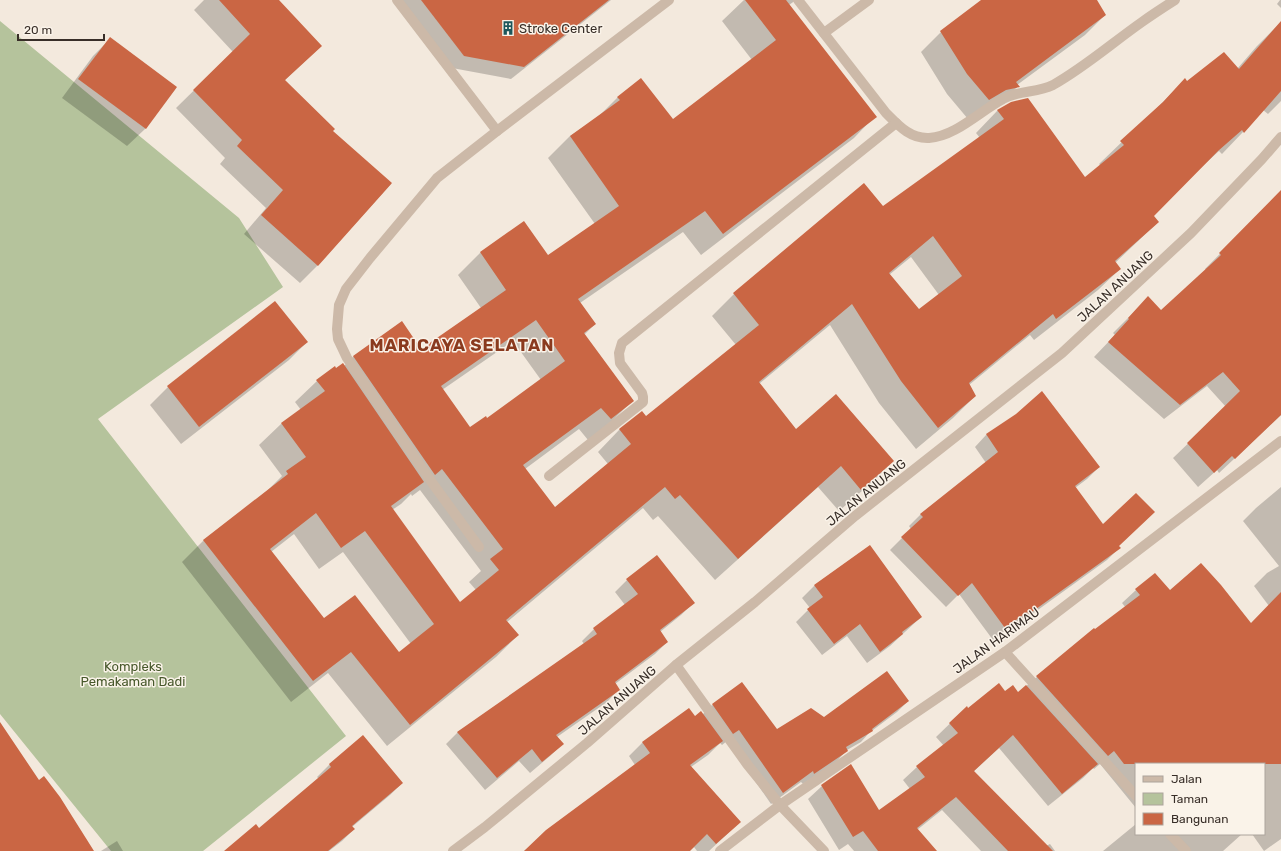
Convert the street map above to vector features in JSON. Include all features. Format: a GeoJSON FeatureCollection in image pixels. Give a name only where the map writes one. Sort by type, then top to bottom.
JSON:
{"type":"FeatureCollection","features":[{"type":"Feature","properties":{"kind":"street"},"geometry":{"type":"LineString","coordinates":[[397,0],[497,131]]}},
{"type":"Feature","properties":{"kind":"street"},"geometry":{"type":"LineString","coordinates":[[479,547],[433,484],[347,358],[338,338],[336,329],[339,305],[346,289],[437,178],[669,0]]}},
{"type":"Feature","properties":{"kind":"street"},"geometry":{"type":"LineString","coordinates":[[798,0],[886,113],[911,135],[928,138],[952,132],[1010,95],[1034,91],[1054,84],[1090,62],[1142,22],[1175,0]]}},
{"type":"Feature","properties":{"kind":"street"},"geometry":{"type":"LineString","coordinates":[[824,33],[869,0]]}},
{"type":"Feature","properties":{"kind":"street"},"geometry":{"type":"LineString","coordinates":[[549,476],[643,402],[642,393],[620,363],[619,353],[622,343],[896,123]]}},
{"type":"Feature","properties":{"kind":"street","name":"JALAN ANUANG"},"geometry":{"type":"LineString","coordinates":[[453,851],[587,743],[676,665],[755,602],[855,516],[1062,353],[1191,233],[1281,137]]}},
{"type":"Feature","properties":{"kind":"street","name":"JALAN HARIMAU"},"geometry":{"type":"LineString","coordinates":[[720,851],[780,805],[1005,652],[1281,442]]}},
{"type":"Feature","properties":{"kind":"street"},"geometry":{"type":"LineString","coordinates":[[1005,652],[1135,795]]}},
{"type":"Feature","properties":{"kind":"street"},"geometry":{"type":"LineString","coordinates":[[676,665],[747,764],[780,805],[824,851]]}},
{"type":"Feature","properties":{"kind":"street"},"geometry":{"type":"LineString","coordinates":[[1171,835],[1186,851]]}},
{"type":"Feature","properties":{"kind":"green space","name":"Kompleks Pemakaman Dadi"},"geometry":{"type":"Polygon","coordinates":[[[0,21],[239,218],[283,287],[98,419],[346,736],[203,851],[111,851],[0,714],[0,21]]]}},
{"type":"Feature","properties":{"kind":"building"},"geometry":{"type":"Polygon","coordinates":[[[219,0],[279,0],[322,46],[285,80],[335,129],[333,131],[392,183],[318,266],[261,215],[283,190],[237,146],[242,140],[193,90],[250,34],[219,0]]]}},
{"type":"Feature","properties":{"kind":"building","name":"Stroke Center"},"geometry":{"type":"Polygon","coordinates":[[[421,0],[609,0],[524,67],[464,56],[421,0]]]}},
{"type":"Feature","properties":{"kind":"building"},"geometry":{"type":"Polygon","coordinates":[[[745,0],[786,0],[877,117],[723,234],[705,211],[578,299],[596,324],[584,333],[634,401],[611,419],[601,408],[523,465],[555,507],[631,444],[619,429],[642,411],[646,416],[759,325],[733,293],[864,183],[883,206],[1004,119],[997,110],[1011,102],[1028,98],[1085,177],[1124,145],[1120,141],[1163,102],[1185,78],[1187,81],[1224,52],[1239,69],[1281,21],[1281,91],[1244,133],[1242,130],[1218,151],[1154,216],[1159,222],[1115,261],[1121,269],[1056,319],[1053,314],[969,383],[976,396],[938,428],[901,381],[852,304],[759,382],[796,429],[836,394],[894,461],[861,490],[841,466],[738,559],[680,495],[675,499],[665,487],[506,620],[519,635],[410,725],[351,652],[313,681],[203,540],[288,474],[286,471],[306,457],[281,423],[325,391],[316,380],[335,366],[336,368],[343,363],[424,482],[391,506],[460,602],[499,570],[490,559],[503,549],[442,469],[435,475],[353,356],[402,321],[421,349],[506,290],[480,252],[524,221],[548,255],[619,206],[570,136],[620,100],[617,97],[641,78],[673,119],[776,40],[745,0]],[[933,236],[889,273],[919,309],[962,276],[933,236]],[[536,320],[441,386],[470,427],[486,416],[487,418],[565,361],[536,320]],[[316,513],[270,549],[324,618],[355,595],[399,652],[434,624],[365,531],[341,548],[316,513]]]}},
{"type":"Feature","properties":{"kind":"building"},"geometry":{"type":"Polygon","coordinates":[[[981,0],[1097,0],[1106,15],[1016,82],[1020,87],[1006,90],[989,100],[967,74],[940,31],[981,0]]]}},
{"type":"Feature","properties":{"kind":"building"},"geometry":{"type":"Polygon","coordinates":[[[110,37],[177,87],[146,129],[78,79],[110,37]]]}},
{"type":"Feature","properties":{"kind":"building"},"geometry":{"type":"Polygon","coordinates":[[[1281,190],[1281,415],[1235,459],[1232,456],[1214,473],[1187,443],[1240,391],[1223,372],[1180,405],[1108,342],[1148,296],[1161,310],[1221,255],[1219,253],[1281,190]]]}},
{"type":"Feature","properties":{"kind":"building"},"geometry":{"type":"Polygon","coordinates":[[[275,301],[308,342],[199,427],[167,386],[275,301]]]}},
{"type":"Feature","properties":{"kind":"building"},"geometry":{"type":"Polygon","coordinates":[[[1042,391],[1100,467],[1075,486],[1103,524],[1136,493],[1155,512],[1119,546],[1121,548],[1029,614],[1027,612],[1005,628],[972,583],[958,596],[901,537],[923,517],[920,514],[998,452],[986,434],[1016,414],[1042,391]]]}},
{"type":"Feature","properties":{"kind":"building"},"geometry":{"type":"Polygon","coordinates":[[[870,545],[922,617],[902,632],[903,634],[880,652],[860,624],[834,644],[807,609],[823,597],[814,585],[870,545]]]}},
{"type":"Feature","properties":{"kind":"building"},"geometry":{"type":"Polygon","coordinates":[[[657,555],[695,603],[660,630],[668,642],[615,682],[620,690],[556,735],[564,744],[542,762],[532,749],[497,778],[457,732],[597,634],[593,628],[638,594],[626,579],[657,555]]]}},
{"type":"Feature","properties":{"kind":"building"},"geometry":{"type":"Polygon","coordinates":[[[1201,563],[1221,585],[1251,623],[1281,592],[1281,764],[1124,764],[1114,751],[1108,756],[1036,676],[1094,628],[1095,629],[1140,595],[1135,589],[1155,573],[1170,590],[1201,563]]]}},
{"type":"Feature","properties":{"kind":"building"},"geometry":{"type":"Polygon","coordinates":[[[887,671],[909,701],[872,729],[873,731],[846,747],[848,751],[814,774],[813,771],[783,793],[739,730],[733,734],[712,704],[742,682],[777,729],[811,708],[824,717],[887,671]]]}},
{"type":"Feature","properties":{"kind":"building"},"geometry":{"type":"Polygon","coordinates":[[[999,683],[1005,691],[1013,685],[1018,692],[1026,685],[1098,764],[1062,794],[1013,735],[974,771],[1053,851],[1008,851],[956,797],[917,828],[937,851],[878,851],[863,831],[853,837],[821,785],[851,764],[879,810],[925,777],[916,766],[958,733],[949,723],[967,706],[968,708],[999,683]]]}},
{"type":"Feature","properties":{"kind":"building"},"geometry":{"type":"Polygon","coordinates":[[[689,708],[695,716],[701,711],[723,741],[690,765],[741,822],[716,844],[707,834],[690,851],[524,851],[546,830],[650,753],[642,742],[689,708]]]}},
{"type":"Feature","properties":{"kind":"building"},"geometry":{"type":"Polygon","coordinates":[[[0,722],[39,780],[44,776],[60,797],[94,851],[0,851],[0,722]]]}},
{"type":"Feature","properties":{"kind":"building"},"geometry":{"type":"Polygon","coordinates":[[[363,735],[403,783],[352,826],[355,829],[328,851],[224,851],[256,824],[259,828],[331,767],[329,764],[363,735]]]}},
{"type":"Feature","properties":{"kind":"place","name":"Stroke Center"},"geometry":{"type":"Point","coordinates":[508,28]}},
{"type":"Feature","properties":{"kind":"district","name":"MARICAYA SELATAN"},"geometry":{"type":"Point","coordinates":[462,345]}}]}
